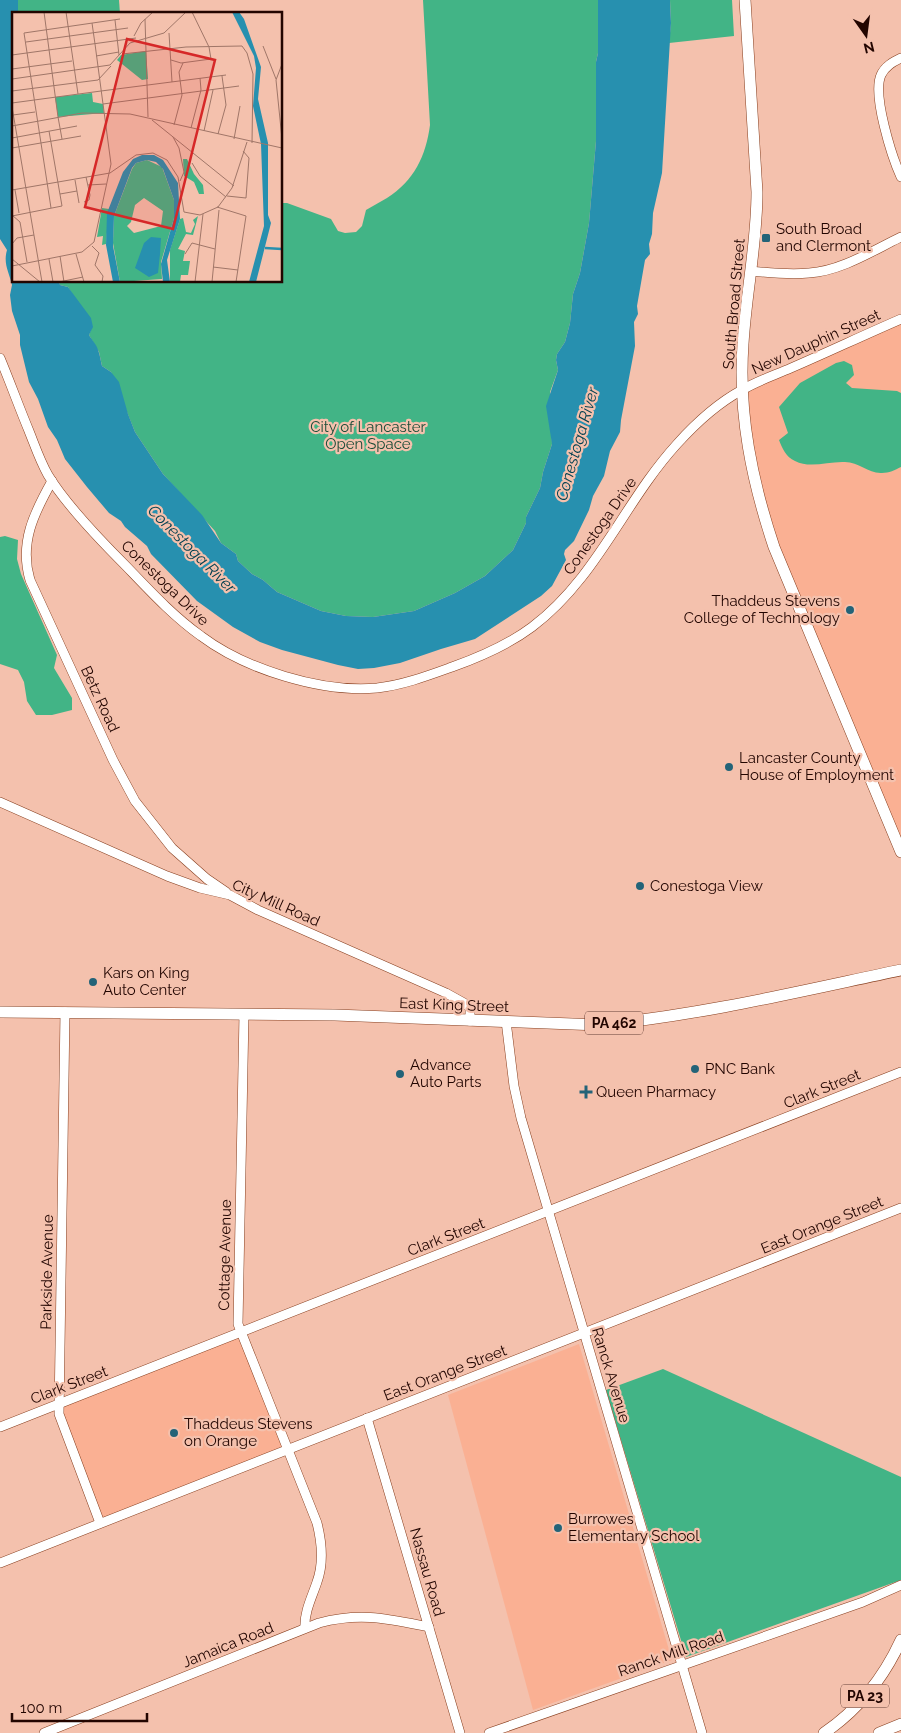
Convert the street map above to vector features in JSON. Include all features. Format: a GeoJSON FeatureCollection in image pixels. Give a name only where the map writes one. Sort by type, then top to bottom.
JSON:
{"type":"FeatureCollection","features":[{"type":"Feature","properties":{"kind":"main road","name":"South Broad Street"},"geometry":{"type":"LineString","coordinates":[[745,0],[757,192],[756,223],[744,323],[742,390],[751,465],[771,540],[901,852]]}},
{"type":"Feature","properties":{"kind":"main road","name":"East King Street"},"geometry":{"type":"LineString","coordinates":[[0,1012],[335,1015],[586,1025],[634,1022],[725,1008],[901,970]]}},
{"type":"Feature","properties":{"kind":"main road","name":"PA 23"},"geometry":{"type":"LineString","coordinates":[[824,1733],[835,1726],[873,1687],[890,1662],[901,1640]]}},
{"type":"Feature","properties":{"kind":"main road","name":"PA 23"},"geometry":{"type":"LineString","coordinates":[[879,1733],[901,1724]]}},
{"type":"Feature","properties":{"kind":"street"},"geometry":{"type":"LineString","coordinates":[[901,58],[889,64],[880,76],[880,97],[889,146],[901,177]]}},
{"type":"Feature","properties":{"kind":"street"},"geometry":{"type":"LineString","coordinates":[[751,271],[791,274],[827,270],[847,263],[901,237]]}},
{"type":"Feature","properties":{"kind":"street","name":"New Dauphin Street"},"geometry":{"type":"LineString","coordinates":[[742,390],[901,319]]}},
{"type":"Feature","properties":{"kind":"street","name":"Conestoga Drive"},"geometry":{"type":"LineString","coordinates":[[0,358],[42,463],[52,481],[79,515],[149,590],[200,636],[244,661],[308,682],[344,688],[379,688],[412,680],[472,660],[507,643],[535,624],[564,598],[590,568],[645,486],[676,446],[704,418],[742,390]]}},
{"type":"Feature","properties":{"kind":"street","name":"Betz Road"},"geometry":{"type":"LineString","coordinates":[[52,481],[38,506],[27,542],[25,553],[26,567],[30,580],[113,760],[135,801],[172,848],[207,879],[230,895]]}},
{"type":"Feature","properties":{"kind":"street","name":"City Mill Road"},"geometry":{"type":"LineString","coordinates":[[0,802],[167,876],[200,888],[230,895],[258,910],[446,993],[470,1008],[470,1021]]}},
{"type":"Feature","properties":{"kind":"street","name":"Parkside Avenue"},"geometry":{"type":"LineString","coordinates":[[65,1012],[59,1414],[100,1524]]}},
{"type":"Feature","properties":{"kind":"street","name":"Cottage Avenue"},"geometry":{"type":"LineString","coordinates":[[244,1014],[238,1322],[321,1538],[322,1559],[320,1573],[308,1606],[305,1628]]}},
{"type":"Feature","properties":{"kind":"street","name":"Ranck Avenue"},"geometry":{"type":"LineString","coordinates":[[506,1022],[517,1101],[702,1733]]}},
{"type":"Feature","properties":{"kind":"street","name":"Clark Street"},"geometry":{"type":"LineString","coordinates":[[0,1427],[901,1072]]}},
{"type":"Feature","properties":{"kind":"street","name":"East Orange Street"},"geometry":{"type":"LineString","coordinates":[[0,1563],[901,1208]]}},
{"type":"Feature","properties":{"kind":"street","name":"Nassau Road"},"geometry":{"type":"LineString","coordinates":[[367,1418],[460,1733]]}},
{"type":"Feature","properties":{"kind":"street","name":"Ranck Mill Road"},"geometry":{"type":"LineString","coordinates":[[490,1733],[863,1602],[901,1585]]}},
{"type":"Feature","properties":{"kind":"street","name":"Ranck Mill Road"},"geometry":{"type":"LineString","coordinates":[[863,1602],[878,1600]]}},
{"type":"Feature","properties":{"kind":"street","name":"Jamaica Road"},"geometry":{"type":"LineString","coordinates":[[44,1733],[305,1628],[335,1619],[369,1616],[429,1627]]}},
{"type":"Feature","properties":{"kind":"shaded area","name":"Thaddeus Stevens College of Technology"},"geometry":{"type":"Polygon","coordinates":[[[901,319],[901,852],[774,547],[742,390],[901,319]]]}},
{"type":"Feature","properties":{"kind":"shaded area","name":"Thaddeus Stevens on Orange"},"geometry":{"type":"Polygon","coordinates":[[[241,1332],[288,1450],[100,1523],[59,1404],[241,1332]]]}},
{"type":"Feature","properties":{"kind":"shaded area","name":"Burrowes Elementary School"},"geometry":{"type":"Polygon","coordinates":[[[579,1344],[672,1660],[533,1710],[448,1395],[579,1344]]]}},
{"type":"Feature","properties":{"kind":"green space"},"geometry":{"type":"Polygon","coordinates":[[[18,0],[119,0],[120,12],[18,12],[18,0]]]}},
{"type":"Feature","properties":{"kind":"green space","name":"City of Lancaster Open Space"},"geometry":{"type":"Polygon","coordinates":[[[423,0],[598,0],[596,141],[589,223],[580,273],[573,294],[570,323],[565,342],[557,354],[558,370],[550,392],[552,444],[540,488],[526,517],[526,523],[513,550],[485,576],[455,593],[414,611],[373,617],[346,616],[321,611],[277,592],[263,580],[252,574],[238,561],[236,554],[221,543],[215,531],[163,474],[135,432],[111,372],[102,366],[99,352],[89,335],[92,327],[68,287],[60,285],[59,282],[282,282],[282,203],[287,203],[331,219],[338,231],[345,233],[356,232],[362,226],[366,210],[387,198],[405,184],[411,176],[422,157],[430,125],[423,0]]]}},
{"type":"Feature","properties":{"kind":"green space"},"geometry":{"type":"Polygon","coordinates":[[[670,0],[732,0],[734,36],[669,43],[671,23],[670,0]]]}},
{"type":"Feature","properties":{"kind":"green space"},"geometry":{"type":"Polygon","coordinates":[[[844,361],[852,365],[854,375],[846,383],[852,388],[897,391],[901,393],[901,467],[890,472],[877,473],[850,463],[807,464],[792,459],[783,449],[779,440],[788,433],[779,407],[800,383],[836,363],[844,361]]]}},
{"type":"Feature","properties":{"kind":"green space"},"geometry":{"type":"Polygon","coordinates":[[[5,536],[18,540],[17,559],[21,574],[57,655],[54,668],[72,698],[72,710],[52,715],[36,715],[27,701],[24,682],[18,670],[0,664],[0,537],[5,536]]]}},
{"type":"Feature","properties":{"kind":"green space"},"geometry":{"type":"Polygon","coordinates":[[[663,1369],[901,1477],[901,1580],[686,1657],[606,1390],[663,1369]]]}},
{"type":"Feature","properties":{"kind":"water","name":"Conestoga River"},"geometry":{"type":"Polygon","coordinates":[[[0,0],[18,0],[18,12],[12,12],[12,282],[59,282],[60,285],[68,287],[91,318],[93,327],[89,335],[98,350],[102,366],[111,372],[119,382],[135,432],[163,474],[202,515],[221,543],[236,554],[238,561],[252,574],[263,580],[277,592],[321,611],[346,616],[373,617],[414,611],[455,593],[485,576],[513,550],[526,523],[526,517],[540,488],[552,444],[546,406],[558,370],[557,354],[565,342],[570,323],[573,294],[580,273],[589,223],[596,141],[598,0],[670,0],[671,23],[662,173],[653,213],[652,234],[649,244],[650,254],[645,260],[637,306],[638,314],[634,322],[635,346],[620,432],[610,451],[604,476],[593,496],[589,510],[574,541],[565,550],[566,560],[552,586],[541,596],[475,639],[400,663],[358,669],[282,650],[260,642],[233,627],[197,601],[151,554],[147,546],[125,527],[121,521],[109,513],[65,459],[57,440],[48,427],[38,399],[29,382],[20,345],[20,335],[12,311],[10,295],[12,285],[6,264],[7,250],[0,239],[0,0]]]}},
{"type":"Feature","properties":{"kind":"place","name":"South Broad and Clermont"},"geometry":{"type":"Point","coordinates":[766,238]}},
{"type":"Feature","properties":{"kind":"place","name":"Thaddeus Stevens College of Technology"},"geometry":{"type":"Point","coordinates":[850,610]}},
{"type":"Feature","properties":{"kind":"place","name":"Lancaster County House of Employment"},"geometry":{"type":"Point","coordinates":[729,767]}},
{"type":"Feature","properties":{"kind":"place","name":"Conestoga View"},"geometry":{"type":"Point","coordinates":[640,886]}},
{"type":"Feature","properties":{"kind":"place","name":"Kars on King Auto Center"},"geometry":{"type":"Point","coordinates":[93,982]}},
{"type":"Feature","properties":{"kind":"place","name":"PNC Bank"},"geometry":{"type":"Point","coordinates":[695,1069]}},
{"type":"Feature","properties":{"kind":"place","name":"Advance Auto Parts"},"geometry":{"type":"Point","coordinates":[400,1074]}},
{"type":"Feature","properties":{"kind":"place","name":"Queen Pharmacy"},"geometry":{"type":"Point","coordinates":[586,1092]}},
{"type":"Feature","properties":{"kind":"place","name":"Thaddeus Stevens on Orange"},"geometry":{"type":"Point","coordinates":[174,1433]}},
{"type":"Feature","properties":{"kind":"place","name":"Burrowes Elementary School"},"geometry":{"type":"Point","coordinates":[558,1528]}}]}
